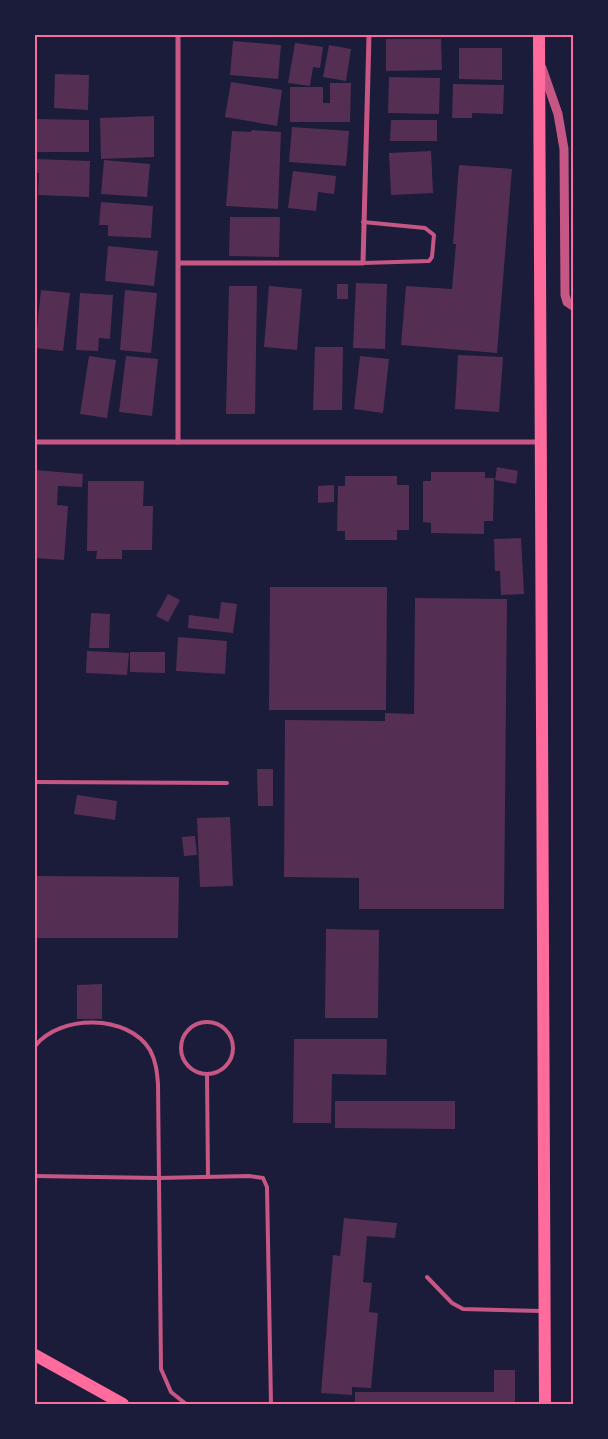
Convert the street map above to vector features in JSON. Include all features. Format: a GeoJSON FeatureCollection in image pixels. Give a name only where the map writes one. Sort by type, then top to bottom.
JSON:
{"type":"FeatureCollection","features":[{"type":"Feature","properties":{"kind":"main road"},"geometry":{"type":"LineString","coordinates":[[539,35],[545,1404]]}},
{"type":"Feature","properties":{"kind":"main road"},"geometry":{"type":"LineString","coordinates":[[35,1356],[122,1404]]}},
{"type":"Feature","properties":{"kind":"street"},"geometry":{"type":"LineString","coordinates":[[178,35],[178,442]]}},
{"type":"Feature","properties":{"kind":"street"},"geometry":{"type":"LineString","coordinates":[[179,263],[363,263],[362,222],[369,35]]}},
{"type":"Feature","properties":{"kind":"street"},"geometry":{"type":"LineString","coordinates":[[540,60],[558,114],[564,149],[565,295],[568,302],[573,306]]}},
{"type":"Feature","properties":{"kind":"street"},"geometry":{"type":"LineString","coordinates":[[35,442],[541,442]]}},
{"type":"Feature","properties":{"kind":"lane"},"geometry":{"type":"LineString","coordinates":[[362,222],[425,228],[434,235],[432,257],[429,261],[363,263]]}},
{"type":"Feature","properties":{"kind":"lane"},"geometry":{"type":"LineString","coordinates":[[35,782],[227,783]]}},
{"type":"Feature","properties":{"kind":"lane"},"geometry":{"type":"LineString","coordinates":[[202,1022],[219,1025],[226,1030],[233,1046],[229,1062],[223,1069],[207,1075],[198,1074],[185,1063],[180,1046],[187,1030],[202,1022]]}},
{"type":"Feature","properties":{"kind":"lane"},"geometry":{"type":"LineString","coordinates":[[35,1046],[50,1032],[77,1023],[117,1025],[138,1036],[149,1049],[155,1062],[158,1084],[161,1369],[164,1381],[170,1392],[186,1404]]}},
{"type":"Feature","properties":{"kind":"lane"},"geometry":{"type":"LineString","coordinates":[[207,1075],[208,1177]]}},
{"type":"Feature","properties":{"kind":"lane"},"geometry":{"type":"LineString","coordinates":[[35,1176],[263,1178],[267,1187],[271,1404]]}},
{"type":"Feature","properties":{"kind":"lane"},"geometry":{"type":"LineString","coordinates":[[428,1277],[452,1302],[463,1309],[545,1311]]}},
{"type":"Feature","properties":{"kind":"building"},"geometry":{"type":"Polygon","coordinates":[[[386,39],[441,39],[442,70],[386,71],[386,39]]]}},
{"type":"Feature","properties":{"kind":"building"},"geometry":{"type":"Polygon","coordinates":[[[233,41],[281,45],[278,79],[230,75],[233,41]]]}},
{"type":"Feature","properties":{"kind":"building"},"geometry":{"type":"Polygon","coordinates":[[[295,43],[323,47],[320,68],[313,67],[310,86],[288,83],[295,43]]]}},
{"type":"Feature","properties":{"kind":"building"},"geometry":{"type":"Polygon","coordinates":[[[329,45],[351,49],[346,81],[323,77],[329,45]]]}},
{"type":"Feature","properties":{"kind":"building"},"geometry":{"type":"Polygon","coordinates":[[[459,48],[502,48],[502,80],[459,79],[459,48]]]}},
{"type":"Feature","properties":{"kind":"building"},"geometry":{"type":"Polygon","coordinates":[[[55,74],[89,75],[88,110],[54,108],[55,74]]]}},
{"type":"Feature","properties":{"kind":"building"},"geometry":{"type":"Polygon","coordinates":[[[389,77],[440,78],[439,114],[388,113],[389,77]]]}},
{"type":"Feature","properties":{"kind":"building"},"geometry":{"type":"Polygon","coordinates":[[[231,82],[282,90],[277,126],[225,117],[231,82]]]}},
{"type":"Feature","properties":{"kind":"building"},"geometry":{"type":"Polygon","coordinates":[[[330,83],[351,83],[350,122],[290,122],[290,87],[323,87],[323,103],[330,103],[330,83]]]}},
{"type":"Feature","properties":{"kind":"building"},"geometry":{"type":"Polygon","coordinates":[[[453,84],[504,85],[503,114],[472,113],[472,118],[452,118],[453,84]]]}},
{"type":"Feature","properties":{"kind":"building"},"geometry":{"type":"Polygon","coordinates":[[[154,116],[154,157],[101,159],[100,118],[154,116]]]}},
{"type":"Feature","properties":{"kind":"building"},"geometry":{"type":"Polygon","coordinates":[[[36,119],[89,120],[89,152],[35,152],[36,119]]]}},
{"type":"Feature","properties":{"kind":"building"},"geometry":{"type":"Polygon","coordinates":[[[391,120],[437,120],[437,141],[390,141],[391,120]]]}},
{"type":"Feature","properties":{"kind":"building"},"geometry":{"type":"Polygon","coordinates":[[[292,127],[349,131],[346,166],[289,162],[292,127]]]}},
{"type":"Feature","properties":{"kind":"building"},"geometry":{"type":"Polygon","coordinates":[[[252,130],[281,132],[278,209],[226,206],[232,131],[251,132],[252,130]]]}},
{"type":"Feature","properties":{"kind":"building"},"geometry":{"type":"Polygon","coordinates":[[[431,151],[433,193],[391,195],[389,153],[431,151]]]}},
{"type":"Feature","properties":{"kind":"building"},"geometry":{"type":"Polygon","coordinates":[[[35,159],[90,161],[89,197],[38,195],[39,173],[35,173],[35,159]]]}},
{"type":"Feature","properties":{"kind":"building"},"geometry":{"type":"Polygon","coordinates":[[[104,160],[150,164],[147,197],[101,194],[104,160]]]}},
{"type":"Feature","properties":{"kind":"building"},"geometry":{"type":"Polygon","coordinates":[[[459,165],[512,169],[497,353],[401,345],[406,286],[452,289],[456,244],[453,244],[459,165]]]}},
{"type":"Feature","properties":{"kind":"building"},"geometry":{"type":"Polygon","coordinates":[[[293,171],[336,176],[334,194],[318,192],[316,211],[288,208],[293,171]]]}},
{"type":"Feature","properties":{"kind":"building"},"geometry":{"type":"Polygon","coordinates":[[[101,202],[153,206],[151,238],[108,236],[108,225],[99,225],[101,202]]]}},
{"type":"Feature","properties":{"kind":"building"},"geometry":{"type":"Polygon","coordinates":[[[230,217],[280,217],[279,257],[229,256],[230,217]]]}},
{"type":"Feature","properties":{"kind":"building"},"geometry":{"type":"Polygon","coordinates":[[[108,246],[158,251],[154,286],[105,281],[108,246]]]}},
{"type":"Feature","properties":{"kind":"building"},"geometry":{"type":"Polygon","coordinates":[[[356,283],[387,284],[385,349],[353,348],[356,283]]]}},
{"type":"Feature","properties":{"kind":"building"},"geometry":{"type":"Polygon","coordinates":[[[337,284],[348,284],[348,299],[337,299],[337,284]]]}},
{"type":"Feature","properties":{"kind":"building"},"geometry":{"type":"Polygon","coordinates":[[[229,286],[257,286],[255,414],[226,414],[229,286]]]}},
{"type":"Feature","properties":{"kind":"building"},"geometry":{"type":"Polygon","coordinates":[[[269,286],[302,289],[297,350],[264,347],[269,286]]]}},
{"type":"Feature","properties":{"kind":"building"},"geometry":{"type":"Polygon","coordinates":[[[41,290],[70,293],[63,351],[35,348],[41,290]]]}},
{"type":"Feature","properties":{"kind":"building"},"geometry":{"type":"Polygon","coordinates":[[[125,290],[157,293],[151,353],[120,350],[125,290]]]}},
{"type":"Feature","properties":{"kind":"building"},"geometry":{"type":"Polygon","coordinates":[[[80,293],[113,295],[110,339],[99,338],[98,351],[76,350],[80,293]]]}},
{"type":"Feature","properties":{"kind":"building"},"geometry":{"type":"Polygon","coordinates":[[[315,347],[343,347],[342,410],[313,410],[315,347]]]}},
{"type":"Feature","properties":{"kind":"building"},"geometry":{"type":"Polygon","coordinates":[[[458,355],[503,357],[499,412],[455,409],[458,355]]]}},
{"type":"Feature","properties":{"kind":"building"},"geometry":{"type":"Polygon","coordinates":[[[89,356],[116,360],[107,418],[80,414],[89,356]]]}},
{"type":"Feature","properties":{"kind":"building"},"geometry":{"type":"Polygon","coordinates":[[[126,356],[158,359],[152,416],[119,412],[126,356]]]}},
{"type":"Feature","properties":{"kind":"building"},"geometry":{"type":"Polygon","coordinates":[[[360,356],[389,359],[383,413],[354,409],[360,356]]]}},
{"type":"Feature","properties":{"kind":"building"},"geometry":{"type":"Polygon","coordinates":[[[497,467],[518,471],[516,484],[495,480],[497,467]]]}},
{"type":"Feature","properties":{"kind":"building"},"geometry":{"type":"Polygon","coordinates":[[[35,470],[83,474],[82,487],[58,486],[57,505],[68,506],[64,560],[35,558],[35,470]]]}},
{"type":"Feature","properties":{"kind":"building"},"geometry":{"type":"Polygon","coordinates":[[[431,472],[485,472],[485,478],[494,478],[493,521],[484,521],[484,534],[431,533],[431,523],[423,522],[423,481],[431,481],[431,472]]]}},
{"type":"Feature","properties":{"kind":"building"},"geometry":{"type":"Polygon","coordinates":[[[345,476],[397,476],[397,485],[409,485],[409,530],[397,530],[397,540],[345,540],[345,531],[337,531],[338,486],[345,486],[345,476]]]}},
{"type":"Feature","properties":{"kind":"building"},"geometry":{"type":"Polygon","coordinates":[[[88,481],[144,481],[143,506],[153,506],[152,550],[122,550],[122,559],[96,559],[97,551],[87,551],[88,481]]]}},
{"type":"Feature","properties":{"kind":"building"},"geometry":{"type":"Polygon","coordinates":[[[334,485],[334,502],[318,503],[318,486],[334,485]]]}},
{"type":"Feature","properties":{"kind":"building"},"geometry":{"type":"Polygon","coordinates":[[[521,538],[524,594],[501,595],[500,571],[495,571],[494,539],[521,538]]]}},
{"type":"Feature","properties":{"kind":"building"},"geometry":{"type":"Polygon","coordinates":[[[270,587],[387,587],[386,710],[269,710],[270,587]]]}},
{"type":"Feature","properties":{"kind":"building"},"geometry":{"type":"Polygon","coordinates":[[[168,594],[180,600],[168,622],[156,616],[168,594]]]}},
{"type":"Feature","properties":{"kind":"building"},"geometry":{"type":"Polygon","coordinates":[[[415,598],[507,599],[504,909],[359,909],[359,878],[284,877],[285,720],[385,721],[385,713],[414,714],[415,598]]]}},
{"type":"Feature","properties":{"kind":"building"},"geometry":{"type":"Polygon","coordinates":[[[221,602],[237,604],[233,633],[188,628],[189,615],[219,619],[221,602]]]}},
{"type":"Feature","properties":{"kind":"building"},"geometry":{"type":"Polygon","coordinates":[[[91,613],[110,614],[109,648],[89,648],[91,613]]]}},
{"type":"Feature","properties":{"kind":"building"},"geometry":{"type":"Polygon","coordinates":[[[178,637],[227,641],[225,674],[176,671],[178,637]]]}},
{"type":"Feature","properties":{"kind":"building"},"geometry":{"type":"Polygon","coordinates":[[[87,651],[129,653],[127,675],[86,673],[87,651]]]}},
{"type":"Feature","properties":{"kind":"building"},"geometry":{"type":"Polygon","coordinates":[[[130,652],[165,652],[165,673],[130,672],[130,652]]]}},
{"type":"Feature","properties":{"kind":"building"},"geometry":{"type":"Polygon","coordinates":[[[257,769],[273,769],[273,806],[258,806],[257,769]]]}},
{"type":"Feature","properties":{"kind":"building"},"geometry":{"type":"Polygon","coordinates":[[[77,795],[117,801],[115,820],[74,814],[77,795]]]}},
{"type":"Feature","properties":{"kind":"building"},"geometry":{"type":"Polygon","coordinates":[[[230,817],[233,886],[200,887],[197,818],[230,817]]]}},
{"type":"Feature","properties":{"kind":"building"},"geometry":{"type":"Polygon","coordinates":[[[195,836],[197,855],[184,856],[182,837],[195,836]]]}},
{"type":"Feature","properties":{"kind":"building"},"geometry":{"type":"Polygon","coordinates":[[[35,876],[179,877],[178,938],[35,938],[35,876]]]}},
{"type":"Feature","properties":{"kind":"building"},"geometry":{"type":"Polygon","coordinates":[[[326,929],[379,930],[378,1018],[325,1018],[326,929]]]}},
{"type":"Feature","properties":{"kind":"building"},"geometry":{"type":"Polygon","coordinates":[[[102,984],[102,1019],[77,1019],[77,985],[102,984]]]}},
{"type":"Feature","properties":{"kind":"building"},"geometry":{"type":"Polygon","coordinates":[[[294,1039],[387,1039],[386,1075],[332,1074],[331,1123],[293,1123],[294,1039]]]}},
{"type":"Feature","properties":{"kind":"building"},"geometry":{"type":"Polygon","coordinates":[[[335,1101],[455,1101],[455,1129],[335,1128],[335,1101]]]}},
{"type":"Feature","properties":{"kind":"building"},"geometry":{"type":"Polygon","coordinates":[[[344,1218],[397,1223],[395,1238],[367,1236],[363,1282],[372,1283],[369,1312],[378,1313],[371,1388],[352,1387],[352,1395],[321,1393],[333,1255],[340,1256],[344,1218]]]}},
{"type":"Feature","properties":{"kind":"building"},"geometry":{"type":"Polygon","coordinates":[[[494,1370],[515,1370],[515,1404],[355,1404],[355,1392],[494,1392],[494,1370]]]}}]}
